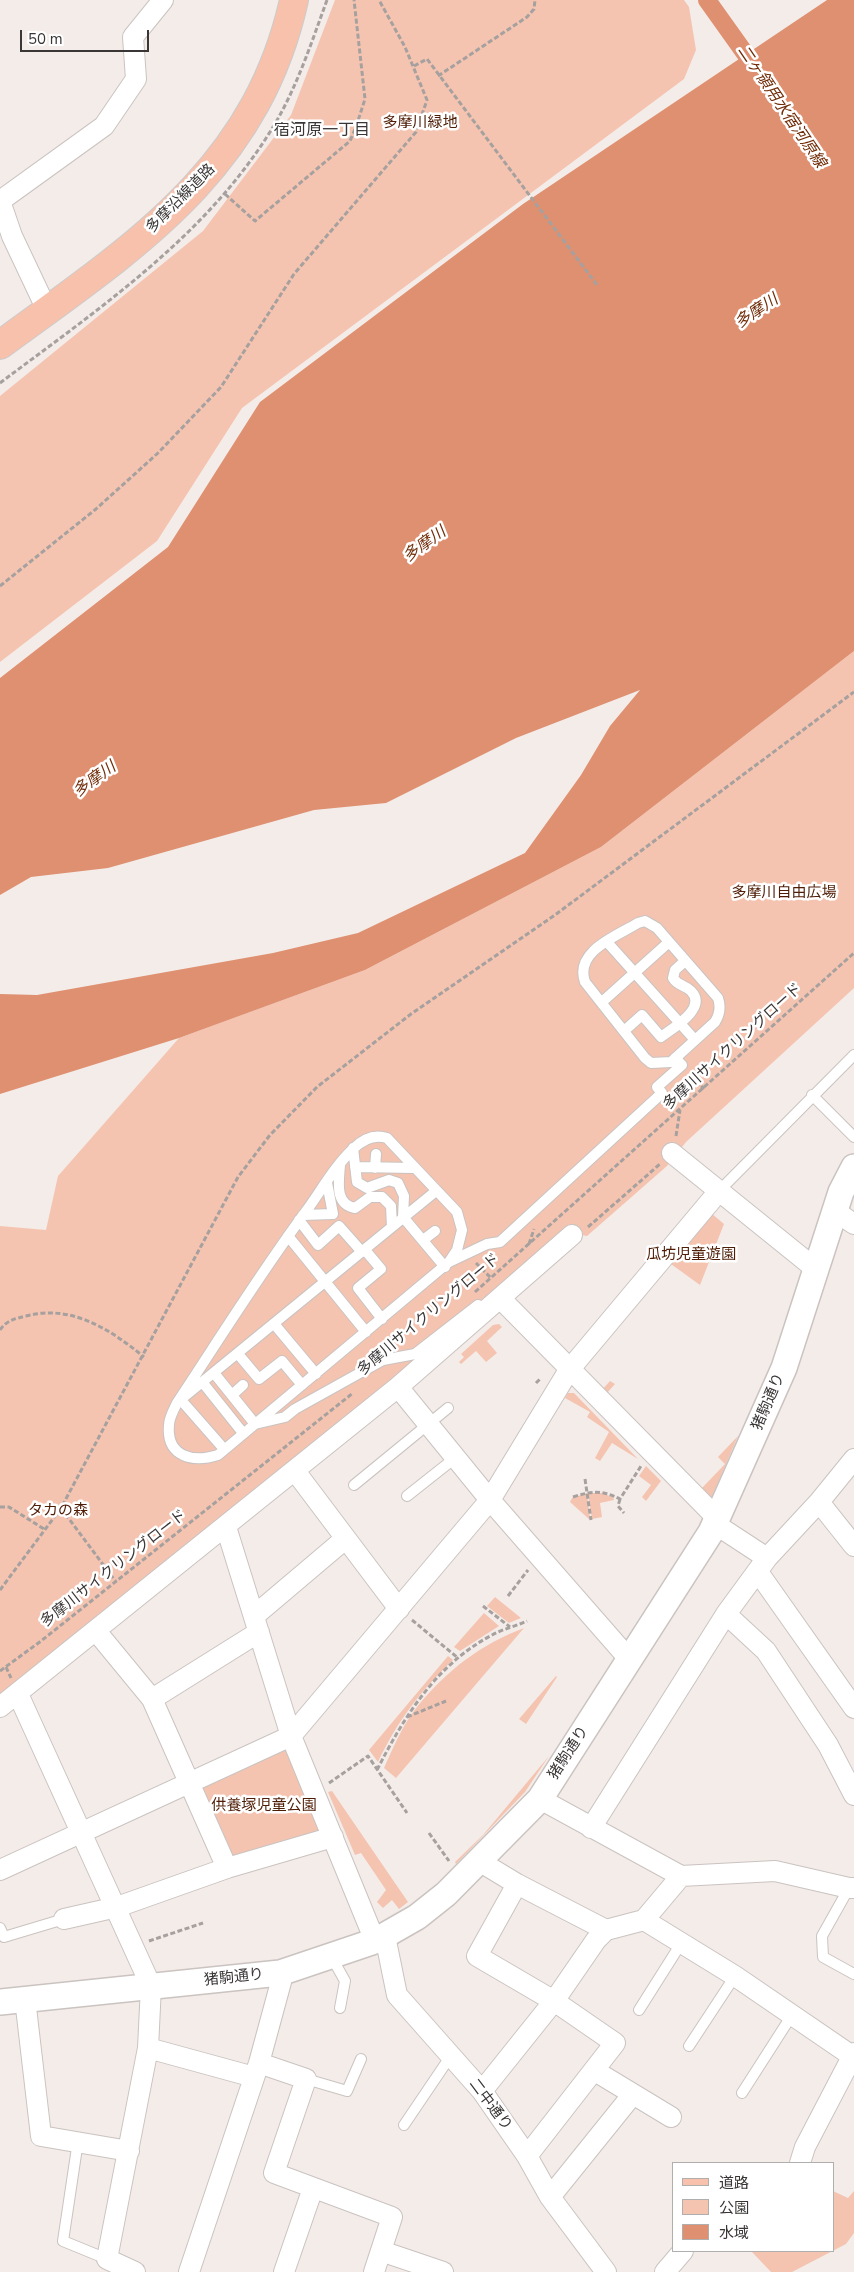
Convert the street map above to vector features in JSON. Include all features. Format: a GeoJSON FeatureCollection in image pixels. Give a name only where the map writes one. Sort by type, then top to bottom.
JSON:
{"type":"FeatureCollection","features":[{"type":"Feature","properties":{"kind":"main road","name":"多摩沿線道路"},"geometry":{"type":"LineString","coordinates":[[0,344],[159,225],[210,172],[240,131],[260,96],[276,60],[294,0]]}},
{"type":"Feature","properties":{"kind":"street"},"geometry":{"type":"LineString","coordinates":[[47,310],[12,236],[0,201],[104,126],[136,79],[133,38],[163,0]]}},
{"type":"Feature","properties":{"kind":"street"},"geometry":{"type":"LineString","coordinates":[[672,1153],[817,1270]]}},
{"type":"Feature","properties":{"kind":"street","name":"猪駒通り"},"geometry":{"type":"LineString","coordinates":[[0,2002],[280,1973],[380,1939],[417,1917],[446,1894],[540,1799],[716,1522],[784,1368],[817,1270],[845,1217],[854,1167]]}},
{"type":"Feature","properties":{"kind":"street"},"geometry":{"type":"LineString","coordinates":[[0,1870],[292,1736],[490,1500],[569,1370],[719,1191]]}},
{"type":"Feature","properties":{"kind":"street"},"geometry":{"type":"LineString","coordinates":[[0,1707],[398,1388],[496,1301],[579,1232]]}},
{"type":"Feature","properties":{"kind":"street"},"geometry":{"type":"LineString","coordinates":[[496,1301],[569,1370],[716,1522],[762,1565],[854,1708]]}},
{"type":"Feature","properties":{"kind":"street"},"geometry":{"type":"LineString","coordinates":[[398,1388],[490,1500],[629,1659]]}},
{"type":"Feature","properties":{"kind":"street"},"geometry":{"type":"LineString","coordinates":[[591,1828],[726,1614],[762,1565],[819,1502],[854,1459]]}},
{"type":"Feature","properties":{"kind":"street"},"geometry":{"type":"LineString","coordinates":[[295,1471],[399,1609]]}},
{"type":"Feature","properties":{"kind":"street"},"geometry":{"type":"LineString","coordinates":[[819,1502],[854,1546]]}},
{"type":"Feature","properties":{"kind":"street","name":"二中通り"},"geometry":{"type":"LineString","coordinates":[[226,1527],[292,1736],[333,1837],[380,1939],[397,1996],[482,2091],[527,2156],[550,2196],[606,2272]]}},
{"type":"Feature","properties":{"kind":"street"},"geometry":{"type":"LineString","coordinates":[[152,1699],[256,1624],[345,1539]]}},
{"type":"Feature","properties":{"kind":"street"},"geometry":{"type":"LineString","coordinates":[[726,1614],[766,1651],[828,1745],[854,1795]]}},
{"type":"Feature","properties":{"kind":"street"},"geometry":{"type":"LineString","coordinates":[[96,1631],[152,1699],[227,1868]]}},
{"type":"Feature","properties":{"kind":"street"},"geometry":{"type":"LineString","coordinates":[[18,1694],[152,1986],[148,2048],[107,2260],[135,2272]]}},
{"type":"Feature","properties":{"kind":"street"},"geometry":{"type":"LineString","coordinates":[[540,1799],[681,1876],[775,1871],[851,1888]]}},
{"type":"Feature","properties":{"kind":"street"},"geometry":{"type":"LineString","coordinates":[[64,1919],[117,1907],[227,1868],[333,1837]]}},
{"type":"Feature","properties":{"kind":"street"},"geometry":{"type":"LineString","coordinates":[[479,1861],[517,1884],[606,1930]]}},
{"type":"Feature","properties":{"kind":"street"},"geometry":{"type":"LineString","coordinates":[[482,2091],[554,2001],[596,1940],[606,1930],[644,1920],[681,1876]]}},
{"type":"Feature","properties":{"kind":"street"},"geometry":{"type":"LineString","coordinates":[[517,1884],[477,1956],[554,2001],[615,2043],[527,2156]]}},
{"type":"Feature","properties":{"kind":"street"},"geometry":{"type":"LineString","coordinates":[[644,1920],[682,1942],[853,2054],[805,2147],[800,2162]]}},
{"type":"Feature","properties":{"kind":"street"},"geometry":{"type":"LineString","coordinates":[[189,2272],[257,2070],[280,1982],[280,1973]]}},
{"type":"Feature","properties":{"kind":"street"},"geometry":{"type":"LineString","coordinates":[[25,2000],[41,2136],[78,2141],[129,2152]]}},
{"type":"Feature","properties":{"kind":"street"},"geometry":{"type":"LineString","coordinates":[[148,2048],[306,2079],[274,2173],[392,2217],[374,2272]]}},
{"type":"Feature","properties":{"kind":"street"},"geometry":{"type":"LineString","coordinates":[[595,2071],[671,2117]]}},
{"type":"Feature","properties":{"kind":"street"},"geometry":{"type":"LineString","coordinates":[[550,2196],[633,2094]]}},
{"type":"Feature","properties":{"kind":"street"},"geometry":{"type":"LineString","coordinates":[[284,2272],[313,2188]]}},
{"type":"Feature","properties":{"kind":"street"},"geometry":{"type":"LineString","coordinates":[[381,2251],[443,2272]]}},
{"type":"Feature","properties":{"kind":"street"},"geometry":{"type":"LineString","coordinates":[[665,2272],[682,2252]]}},
{"type":"Feature","properties":{"kind":"lane"},"geometry":{"type":"LineString","coordinates":[[644,921],[650,923],[718,998],[720,1006],[719,1016],[715,1022],[671,1062],[651,1063],[585,982],[582,974],[584,964],[591,952],[607,942],[644,921]]}},
{"type":"Feature","properties":{"kind":"lane"},"geometry":{"type":"LineString","coordinates":[[607,942],[695,1040]]}},
{"type":"Feature","properties":{"kind":"lane"},"geometry":{"type":"LineString","coordinates":[[602,1002],[669,942]]}},
{"type":"Feature","properties":{"kind":"lane"},"geometry":{"type":"LineString","coordinates":[[624,1030],[642,1015],[661,1037],[694,1009],[697,1001],[689,989],[678,986],[673,978],[675,970],[686,961]]}},
{"type":"Feature","properties":{"kind":"lane"},"geometry":{"type":"LineString","coordinates":[[719,1191],[812,1095],[854,1055]]}},
{"type":"Feature","properties":{"kind":"lane"},"geometry":{"type":"LineString","coordinates":[[447,1264],[457,1250],[462,1230],[456,1212],[387,1138],[379,1136],[369,1138],[354,1148],[340,1164],[288,1236],[179,1401],[169,1423],[169,1438],[183,1455],[192,1459],[204,1460],[218,1455],[447,1264],[487,1244],[500,1242],[662,1093],[656,1087],[682,1065],[675,1058]]}},
{"type":"Feature","properties":{"kind":"lane"},"geometry":{"type":"LineString","coordinates":[[812,1095],[854,1137]]}},
{"type":"Feature","properties":{"kind":"lane"},"geometry":{"type":"LineString","coordinates":[[354,1148],[357,1182],[361,1186],[374,1187],[389,1180],[398,1183],[404,1196],[403,1217],[447,1264]]}},
{"type":"Feature","properties":{"kind":"lane"},"geometry":{"type":"LineString","coordinates":[[375,1168],[376,1154]]}},
{"type":"Feature","properties":{"kind":"lane"},"geometry":{"type":"LineString","coordinates":[[340,1164],[340,1194],[344,1202],[355,1208],[370,1197],[382,1197],[391,1206],[392,1227]]}},
{"type":"Feature","properties":{"kind":"lane"},"geometry":{"type":"LineString","coordinates":[[355,1167],[414,1168]]}},
{"type":"Feature","properties":{"kind":"lane"},"geometry":{"type":"LineString","coordinates":[[301,1218],[333,1214],[327,1183]]}},
{"type":"Feature","properties":{"kind":"lane"},"geometry":{"type":"LineString","coordinates":[[179,1401],[275,1325],[436,1191]]}},
{"type":"Feature","properties":{"kind":"lane"},"geometry":{"type":"LineString","coordinates":[[301,1218],[318,1244],[339,1226],[381,1269],[358,1288],[382,1319]]}},
{"type":"Feature","properties":{"kind":"lane"},"geometry":{"type":"LineString","coordinates":[[423,1240],[435,1231]]}},
{"type":"Feature","properties":{"kind":"lane"},"geometry":{"type":"LineString","coordinates":[[288,1236],[366,1332]]}},
{"type":"Feature","properties":{"kind":"lane"},"geometry":{"type":"LineString","coordinates":[[255,1424],[285,1417],[295,1409],[383,1360],[415,1354],[480,1304],[496,1301]]}},
{"type":"Feature","properties":{"kind":"lane"},"geometry":{"type":"LineString","coordinates":[[275,1325],[316,1374]]}},
{"type":"Feature","properties":{"kind":"lane"},"geometry":{"type":"LineString","coordinates":[[238,1354],[259,1379],[282,1361],[302,1385]]}},
{"type":"Feature","properties":{"kind":"lane"},"geometry":{"type":"LineString","coordinates":[[214,1373],[255,1424]]}},
{"type":"Feature","properties":{"kind":"lane"},"geometry":{"type":"LineString","coordinates":[[203,1382],[243,1433]]}},
{"type":"Feature","properties":{"kind":"lane"},"geometry":{"type":"LineString","coordinates":[[232,1395],[243,1385]]}},
{"type":"Feature","properties":{"kind":"lane"},"geometry":{"type":"LineString","coordinates":[[179,1401],[224,1449]]}},
{"type":"Feature","properties":{"kind":"lane"},"geometry":{"type":"LineString","coordinates":[[354,1485],[448,1408]]}},
{"type":"Feature","properties":{"kind":"lane"},"geometry":{"type":"LineString","coordinates":[[407,1496],[455,1458]]}},
{"type":"Feature","properties":{"kind":"lane"},"geometry":{"type":"LineString","coordinates":[[851,1888],[822,1936],[823,1956],[854,1974]]}},
{"type":"Feature","properties":{"kind":"lane"},"geometry":{"type":"LineString","coordinates":[[0,1928],[4,1937],[64,1919]]}},
{"type":"Feature","properties":{"kind":"lane"},"geometry":{"type":"LineString","coordinates":[[639,2010],[682,1942]]}},
{"type":"Feature","properties":{"kind":"lane"},"geometry":{"type":"LineString","coordinates":[[331,1956],[345,1981],[340,2008]]}},
{"type":"Feature","properties":{"kind":"lane"},"geometry":{"type":"LineString","coordinates":[[689,2046],[734,1976]]}},
{"type":"Feature","properties":{"kind":"lane"},"geometry":{"type":"LineString","coordinates":[[742,2094],[792,2015]]}},
{"type":"Feature","properties":{"kind":"lane"},"geometry":{"type":"LineString","coordinates":[[404,2125],[450,2057]]}},
{"type":"Feature","properties":{"kind":"lane"},"geometry":{"type":"LineString","coordinates":[[306,2079],[348,2091],[361,2059]]}},
{"type":"Feature","properties":{"kind":"lane"},"geometry":{"type":"LineString","coordinates":[[78,2141],[63,2241],[107,2260]]}},
{"type":"Feature","properties":{"kind":"path"},"geometry":{"type":"LineString","coordinates":[[225,194],[254,221],[350,141],[365,100],[354,0]]}},
{"type":"Feature","properties":{"kind":"path"},"geometry":{"type":"LineString","coordinates":[[0,586],[96,509],[158,453],[221,387],[294,274],[416,132],[427,100],[414,66],[379,0]]}},
{"type":"Feature","properties":{"kind":"path"},"geometry":{"type":"LineString","coordinates":[[438,76],[527,17],[534,9],[535,0]]}},
{"type":"Feature","properties":{"kind":"path"},"geometry":{"type":"LineString","coordinates":[[414,66],[427,58],[438,76],[597,284]]}},
{"type":"Feature","properties":{"kind":"path"},"geometry":{"type":"LineString","coordinates":[[0,1590],[61,1508],[144,1356],[238,1177],[270,1135],[317,1086],[411,1014],[555,915],[854,692]]}},
{"type":"Feature","properties":{"kind":"path","name":"多摩川サイクリングロード"},"geometry":{"type":"LineString","coordinates":[[470,1296],[681,1110],[854,953]]}},
{"type":"Feature","properties":{"kind":"path"},"geometry":{"type":"LineString","coordinates":[[685,1069],[704,1089]]}},
{"type":"Feature","properties":{"kind":"path"},"geometry":{"type":"LineString","coordinates":[[579,1232],[672,1153],[681,1110]]}},
{"type":"Feature","properties":{"kind":"path"},"geometry":{"type":"LineString","coordinates":[[470,1257],[491,1278]]}},
{"type":"Feature","properties":{"kind":"path"},"geometry":{"type":"LineString","coordinates":[[0,1330],[6,1321],[35,1314],[70,1314],[113,1332],[144,1356]]}},
{"type":"Feature","properties":{"kind":"path","name":"多摩川サイクリングロード"},"geometry":{"type":"LineString","coordinates":[[0,1671],[116,1582],[357,1390]]}},
{"type":"Feature","properties":{"kind":"path"},"geometry":{"type":"LineString","coordinates":[[624,1512],[618,1506],[620,1500],[645,1462]]}},
{"type":"Feature","properties":{"kind":"path"},"geometry":{"type":"LineString","coordinates":[[586,1479],[591,1520]]}},
{"type":"Feature","properties":{"kind":"path"},"geometry":{"type":"LineString","coordinates":[[573,1497],[588,1492],[610,1494],[620,1500]]}},
{"type":"Feature","properties":{"kind":"path"},"geometry":{"type":"LineString","coordinates":[[0,1507],[9,1507],[44,1529]]}},
{"type":"Feature","properties":{"kind":"path"},"geometry":{"type":"LineString","coordinates":[[61,1508],[116,1582]]}},
{"type":"Feature","properties":{"kind":"path"},"geometry":{"type":"LineString","coordinates":[[508,1596],[533,1564]]}},
{"type":"Feature","properties":{"kind":"path"},"geometry":{"type":"LineString","coordinates":[[483,1606],[510,1628]]}},
{"type":"Feature","properties":{"kind":"path"},"geometry":{"type":"LineString","coordinates":[[399,1609],[458,1658]]}},
{"type":"Feature","properties":{"kind":"path"},"geometry":{"type":"LineString","coordinates":[[377,1770],[405,1717],[434,1681],[458,1658],[492,1635],[527,1621]]}},
{"type":"Feature","properties":{"kind":"path"},"geometry":{"type":"LineString","coordinates":[[405,1717],[446,1701]]}},
{"type":"Feature","properties":{"kind":"path"},"geometry":{"type":"LineString","coordinates":[[322,1787],[368,1756],[407,1813]]}},
{"type":"Feature","properties":{"kind":"path"},"geometry":{"type":"LineString","coordinates":[[429,1833],[454,1868]]}},
{"type":"Feature","properties":{"kind":"path"},"geometry":{"type":"LineString","coordinates":[[134,1946],[203,1923]]}},
{"type":"Feature","properties":{"kind":"green space","name":"多摩川緑地"},"geometry":{"type":"Polygon","coordinates":[[[335,0],[684,0],[689,7],[696,50],[684,79],[242,408],[157,541],[0,662],[0,396],[203,231],[291,115],[335,0]]]}},
{"type":"Feature","properties":{"kind":"green space"},"geometry":{"type":"Polygon","coordinates":[[[854,651],[854,988],[686,1142],[667,1166],[587,1236],[569,1233],[426,1359],[0,1698],[0,1226],[46,1230],[58,1176],[179,1038],[365,970],[601,847],[854,651]]]}},
{"type":"Feature","properties":{"kind":"green space","name":"瓜坊児童遊園"},"geometry":{"type":"Polygon","coordinates":[[[705,1208],[724,1224],[700,1285],[664,1259],[705,1208]]]}},
{"type":"Feature","properties":{"kind":"green space"},"geometry":{"type":"Polygon","coordinates":[[[499,1324],[502,1327],[487,1341],[497,1353],[486,1362],[476,1351],[461,1364],[459,1362],[464,1357],[461,1354],[493,1325],[499,1324]]]}},
{"type":"Feature","properties":{"kind":"green space"},"geometry":{"type":"Polygon","coordinates":[[[610,1381],[615,1384],[607,1393],[701,1489],[725,1464],[718,1457],[738,1436],[710,1501],[601,1391],[610,1381]]]}},
{"type":"Feature","properties":{"kind":"green space"},"geometry":{"type":"Polygon","coordinates":[[[568,1393],[574,1393],[638,1459],[612,1443],[600,1461],[595,1458],[609,1432],[587,1417],[590,1412],[565,1398],[568,1393]]]}},
{"type":"Feature","properties":{"kind":"green space"},"geometry":{"type":"Polygon","coordinates":[[[646,1466],[661,1481],[646,1501],[642,1497],[651,1485],[639,1476],[646,1466]]]}},
{"type":"Feature","properties":{"kind":"green space"},"geometry":{"type":"Polygon","coordinates":[[[587,1493],[590,1520],[570,1502],[572,1498],[587,1493]]]}},
{"type":"Feature","properties":{"kind":"green space"},"geometry":{"type":"Polygon","coordinates":[[[588,1493],[601,1493],[613,1497],[614,1500],[600,1503],[602,1517],[592,1519],[588,1493]]]}},
{"type":"Feature","properties":{"kind":"green space"},"geometry":{"type":"Polygon","coordinates":[[[495,1597],[521,1618],[509,1623],[487,1606],[495,1597]]]}},
{"type":"Feature","properties":{"kind":"green space"},"geometry":{"type":"Polygon","coordinates":[[[484,1613],[499,1626],[460,1651],[454,1647],[484,1613]]]}},
{"type":"Feature","properties":{"kind":"green space"},"geometry":{"type":"Polygon","coordinates":[[[524,1628],[396,1778],[384,1768],[407,1721],[428,1694],[452,1670],[493,1642],[524,1628]]]}},
{"type":"Feature","properties":{"kind":"green space"},"geometry":{"type":"Polygon","coordinates":[[[448,1656],[453,1660],[430,1683],[401,1720],[378,1762],[369,1750],[448,1656]]]}},
{"type":"Feature","properties":{"kind":"green space"},"geometry":{"type":"Polygon","coordinates":[[[556,1676],[526,1724],[519,1719],[556,1676]]]}},
{"type":"Feature","properties":{"kind":"green space","name":"供養塚児童公園"},"geometry":{"type":"Polygon","coordinates":[[[284,1750],[293,1753],[322,1826],[319,1834],[233,1863],[201,1785],[284,1750]]]}},
{"type":"Feature","properties":{"kind":"green space"},"geometry":{"type":"Polygon","coordinates":[[[549,1756],[525,1792],[456,1864],[455,1862],[483,1835],[549,1756]]]}},
{"type":"Feature","properties":{"kind":"green space"},"geometry":{"type":"Polygon","coordinates":[[[332,1791],[408,1902],[399,1909],[392,1900],[383,1908],[377,1902],[386,1890],[361,1853],[355,1855],[328,1792],[332,1791]]]}},
{"type":"Feature","properties":{"kind":"green space"},"geometry":{"type":"Polygon","coordinates":[[[834,2191],[848,2198],[854,2191],[854,2233],[846,2244],[834,2250],[834,2191]]]}},
{"type":"Feature","properties":{"kind":"green space"},"geometry":{"type":"Polygon","coordinates":[[[752,2252],[830,2252],[792,2272],[771,2272],[752,2252]]]}},
{"type":"Feature","properties":{"kind":"water","name":"多摩川"},"geometry":{"type":"Polygon","coordinates":[[[827,0],[854,0],[854,651],[601,847],[365,970],[179,1038],[0,1094],[0,994],[37,995],[273,953],[358,933],[525,853],[581,775],[610,726],[640,690],[516,738],[386,803],[314,810],[108,868],[31,877],[0,895],[0,678],[168,547],[260,402],[523,204],[827,0]]]}},
{"type":"Feature","properties":{"kind":"waterway","name":"二ヶ領用水宿河原線"},"geometry":{"type":"LineString","coordinates":[[707,0],[759,73]]}},
{"type":"Feature","properties":{"kind":"district","name":"宿河原一丁目"},"geometry":{"type":"Point","coordinates":[322,131]}},
{"type":"Feature","properties":{"kind":"park label","name":"多摩川自由広場"},"geometry":{"type":"Point","coordinates":[784,893]}},
{"type":"Feature","properties":{"kind":"park label","name":"タカの森"},"geometry":{"type":"Point","coordinates":[58,1511]}}]}
